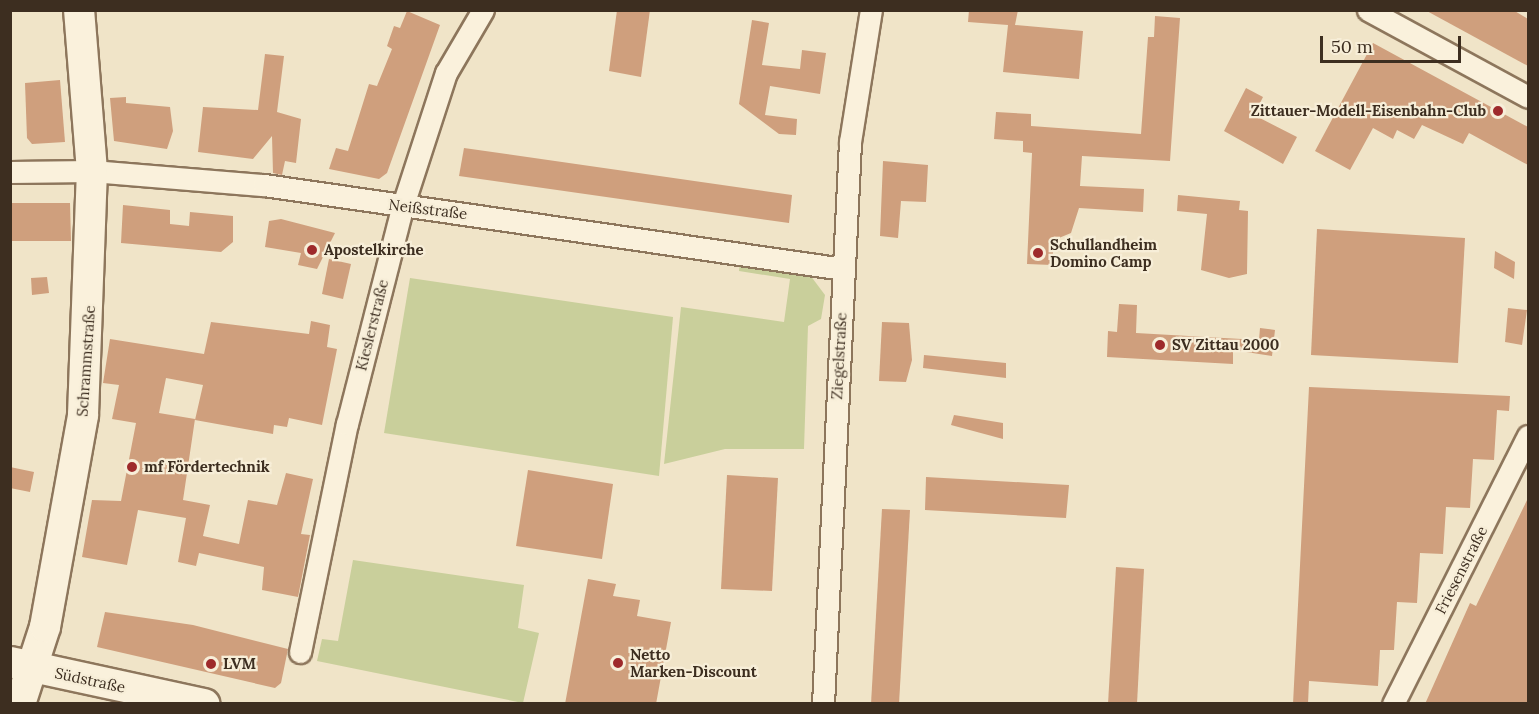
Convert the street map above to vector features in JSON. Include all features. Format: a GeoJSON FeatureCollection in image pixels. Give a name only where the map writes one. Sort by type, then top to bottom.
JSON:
{"type":"FeatureCollection","features":[{"type":"Feature","properties":{"kind":"main road","name":"Schrammstraße"},"geometry":{"type":"LineString","coordinates":[[20,704],[22,665],[83,416],[92,171],[79,10]]}},
{"type":"Feature","properties":{"kind":"main road","name":"Südstraße"},"geometry":{"type":"LineString","coordinates":[[22,665],[206,704]]}},
{"type":"Feature","properties":{"kind":"street","name":"Kieslerstraße"},"geometry":{"type":"LineString","coordinates":[[300,652],[347,424],[404,205],[446,73],[483,10]]}},
{"type":"Feature","properties":{"kind":"street","name":"Ziegelstraße"},"geometry":{"type":"LineString","coordinates":[[822,704],[850,142],[871,10]]}},
{"type":"Feature","properties":{"kind":"street"},"geometry":{"type":"LineString","coordinates":[[1368,10],[1528,97]]}},
{"type":"Feature","properties":{"kind":"street","name":"Neißstraße"},"geometry":{"type":"LineString","coordinates":[[10,172],[92,171],[264,185],[843,269]]}},
{"type":"Feature","properties":{"kind":"street","name":"Friesenstraße"},"geometry":{"type":"LineString","coordinates":[[1393,704],[1528,436]]}},
{"type":"Feature","properties":{"kind":"green space"},"geometry":{"type":"Polygon","coordinates":[[[740,261],[807,271],[825,295],[821,319],[808,326],[804,449],[725,449],[664,464],[681,307],[784,322],[790,279],[739,271],[740,261]]]}},
{"type":"Feature","properties":{"kind":"green space"},"geometry":{"type":"Polygon","coordinates":[[[410,278],[673,317],[659,476],[384,433],[410,278]]]}},
{"type":"Feature","properties":{"kind":"green space"},"geometry":{"type":"Polygon","coordinates":[[[353,560],[524,585],[518,628],[539,633],[523,703],[317,661],[322,639],[338,641],[353,560]]]}},
{"type":"Feature","properties":{"kind":"building"},"geometry":{"type":"Polygon","coordinates":[[[617,10],[650,10],[641,77],[609,71],[617,10]]]}},
{"type":"Feature","properties":{"kind":"building"},"geometry":{"type":"Polygon","coordinates":[[[969,10],[1018,10],[1015,25],[1083,31],[1079,79],[1003,72],[1008,25],[968,22],[969,10]]]}},
{"type":"Feature","properties":{"kind":"building"},"geometry":{"type":"Polygon","coordinates":[[[1425,10],[1513,10],[1528,19],[1528,66],[1425,10]]]}},
{"type":"Feature","properties":{"kind":"building"},"geometry":{"type":"Polygon","coordinates":[[[407,11],[440,25],[387,173],[379,179],[329,169],[336,148],[348,151],[369,84],[377,86],[392,49],[387,46],[394,26],[400,28],[407,11]]]}},
{"type":"Feature","properties":{"kind":"building"},"geometry":{"type":"Polygon","coordinates":[[[1155,16],[1180,18],[1170,161],[1082,156],[1080,186],[1144,189],[1143,212],[1079,208],[1071,233],[1054,240],[1052,265],[1027,264],[1032,153],[1023,152],[1023,141],[994,139],[996,112],[1031,114],[1031,126],[1141,134],[1148,37],[1154,37],[1155,16]]]}},
{"type":"Feature","properties":{"kind":"building"},"geometry":{"type":"Polygon","coordinates":[[[752,20],[769,23],[762,65],[800,69],[802,50],[826,53],[820,94],[770,86],[765,115],[797,119],[796,135],[779,134],[739,104],[752,20]]]}},
{"type":"Feature","properties":{"kind":"building"},"geometry":{"type":"Polygon","coordinates":[[[1373,43],[1528,127],[1528,165],[1469,133],[1463,144],[1422,125],[1414,139],[1397,130],[1393,139],[1373,128],[1350,170],[1315,151],[1373,43]]]}},
{"type":"Feature","properties":{"kind":"building"},"geometry":{"type":"Polygon","coordinates":[[[265,54],[284,56],[277,112],[301,119],[296,163],[285,161],[282,175],[273,173],[272,136],[253,159],[198,152],[203,107],[258,110],[265,54]]]}},
{"type":"Feature","properties":{"kind":"building"},"geometry":{"type":"Polygon","coordinates":[[[60,80],[65,142],[32,144],[27,138],[25,83],[60,80]]]}},
{"type":"Feature","properties":{"kind":"building"},"geometry":{"type":"Polygon","coordinates":[[[1246,88],[1263,97],[1254,115],[1297,137],[1283,164],[1224,131],[1246,88]]]}},
{"type":"Feature","properties":{"kind":"building"},"geometry":{"type":"Polygon","coordinates":[[[126,97],[126,103],[170,107],[173,131],[167,149],[114,141],[110,98],[126,97]]]}},
{"type":"Feature","properties":{"kind":"building"},"geometry":{"type":"Polygon","coordinates":[[[464,148],[792,195],[789,223],[459,176],[464,148]]]}},
{"type":"Feature","properties":{"kind":"building"},"geometry":{"type":"Polygon","coordinates":[[[883,161],[928,165],[926,202],[901,201],[898,238],[880,236],[883,161]]]}},
{"type":"Feature","properties":{"kind":"building"},"geometry":{"type":"Polygon","coordinates":[[[1178,195],[1240,201],[1239,210],[1248,211],[1247,274],[1229,278],[1201,270],[1207,214],[1177,211],[1178,195]]]}},
{"type":"Feature","properties":{"kind":"building"},"geometry":{"type":"Polygon","coordinates":[[[10,203],[70,203],[71,241],[10,241],[10,203]]]}},
{"type":"Feature","properties":{"kind":"building"},"geometry":{"type":"Polygon","coordinates":[[[123,205],[170,210],[170,224],[189,226],[190,212],[233,216],[233,242],[221,252],[121,243],[123,205]]]}},
{"type":"Feature","properties":{"kind":"building"},"geometry":{"type":"Polygon","coordinates":[[[281,219],[335,233],[317,269],[298,265],[301,253],[265,247],[269,221],[281,219]]]}},
{"type":"Feature","properties":{"kind":"building"},"geometry":{"type":"Polygon","coordinates":[[[1317,229],[1465,238],[1458,363],[1311,355],[1317,229]]]}},
{"type":"Feature","properties":{"kind":"building"},"geometry":{"type":"Polygon","coordinates":[[[1495,251],[1515,262],[1514,279],[1494,268],[1495,251]]]}},
{"type":"Feature","properties":{"kind":"building"},"geometry":{"type":"Polygon","coordinates":[[[329,259],[351,264],[343,299],[322,294],[329,259]]]}},
{"type":"Feature","properties":{"kind":"building"},"geometry":{"type":"Polygon","coordinates":[[[47,277],[49,293],[32,295],[31,278],[47,277]]]}},
{"type":"Feature","properties":{"kind":"building"},"geometry":{"type":"Polygon","coordinates":[[[1119,304],[1137,305],[1136,333],[1259,340],[1260,328],[1275,330],[1272,356],[1233,350],[1233,364],[1107,357],[1108,331],[1117,332],[1119,304]]]}},
{"type":"Feature","properties":{"kind":"building"},"geometry":{"type":"Polygon","coordinates":[[[1508,308],[1527,310],[1522,345],[1505,342],[1508,308]]]}},
{"type":"Feature","properties":{"kind":"building"},"geometry":{"type":"Polygon","coordinates":[[[311,321],[330,325],[327,347],[337,349],[322,425],[289,418],[287,427],[274,425],[273,434],[195,420],[203,385],[166,378],[159,413],[195,419],[183,500],[210,505],[203,536],[239,544],[248,500],[277,505],[286,473],[313,479],[301,534],[310,535],[298,597],[262,590],[264,567],[199,553],[196,566],[178,562],[186,518],[138,510],[127,565],[82,557],[92,500],[121,501],[136,423],[112,419],[119,385],[103,383],[110,339],[204,354],[211,322],[309,334],[311,321]]]}},
{"type":"Feature","properties":{"kind":"building"},"geometry":{"type":"Polygon","coordinates":[[[882,322],[909,323],[912,360],[906,382],[879,381],[882,322]]]}},
{"type":"Feature","properties":{"kind":"building"},"geometry":{"type":"Polygon","coordinates":[[[924,355],[1006,363],[1006,378],[923,368],[924,355]]]}},
{"type":"Feature","properties":{"kind":"building"},"geometry":{"type":"Polygon","coordinates":[[[1309,387],[1510,396],[1509,411],[1497,410],[1494,460],[1473,459],[1470,508],[1446,507],[1443,554],[1420,553],[1417,603],[1397,602],[1394,650],[1380,650],[1378,686],[1309,681],[1308,704],[1293,704],[1309,387]]]}},
{"type":"Feature","properties":{"kind":"building"},"geometry":{"type":"Polygon","coordinates":[[[954,415],[1003,423],[1003,439],[951,425],[954,415]]]}},
{"type":"Feature","properties":{"kind":"building"},"geometry":{"type":"Polygon","coordinates":[[[10,467],[34,472],[30,492],[10,488],[10,467]]]}},
{"type":"Feature","properties":{"kind":"building"},"geometry":{"type":"Polygon","coordinates":[[[528,470],[613,484],[602,559],[516,546],[528,470]]]}},
{"type":"Feature","properties":{"kind":"building"},"geometry":{"type":"Polygon","coordinates":[[[727,475],[778,478],[772,591],[721,589],[727,475]]]}},
{"type":"Feature","properties":{"kind":"building"},"geometry":{"type":"Polygon","coordinates":[[[926,477],[1069,485],[1066,518],[925,510],[926,477]]]}},
{"type":"Feature","properties":{"kind":"building"},"geometry":{"type":"Polygon","coordinates":[[[1528,498],[1528,704],[1425,704],[1470,603],[1476,606],[1528,498]]]}},
{"type":"Feature","properties":{"kind":"building"},"geometry":{"type":"Polygon","coordinates":[[[882,509],[910,510],[899,704],[871,704],[882,509]]]}},
{"type":"Feature","properties":{"kind":"building"},"geometry":{"type":"Polygon","coordinates":[[[1116,567],[1144,569],[1137,704],[1108,704],[1116,567]]]}},
{"type":"Feature","properties":{"kind":"building","name":"Netto Marken-Discount"},"geometry":{"type":"Polygon","coordinates":[[[588,579],[616,584],[613,596],[640,600],[637,616],[671,622],[656,704],[565,704],[588,579]]]}},
{"type":"Feature","properties":{"kind":"building"},"geometry":{"type":"Polygon","coordinates":[[[105,612],[193,625],[288,649],[281,683],[275,688],[97,647],[105,612]]]}},
{"type":"Feature","properties":{"kind":"place","name":"Zittauer-Modell-Eisenbahn-Club"},"geometry":{"type":"Point","coordinates":[1498,111]}},
{"type":"Feature","properties":{"kind":"place","name":"Apostelkirche"},"geometry":{"type":"Point","coordinates":[312,250]}},
{"type":"Feature","properties":{"kind":"place","name":"Schullandheim Domino Camp"},"geometry":{"type":"Point","coordinates":[1038,253]}},
{"type":"Feature","properties":{"kind":"place","name":"SV Zittau 2000"},"geometry":{"type":"Point","coordinates":[1160,345]}},
{"type":"Feature","properties":{"kind":"place","name":"mf Fördertechnik"},"geometry":{"type":"Point","coordinates":[132,467]}},
{"type":"Feature","properties":{"kind":"place","name":"Netto Marken-Discount"},"geometry":{"type":"Point","coordinates":[618,663]}},
{"type":"Feature","properties":{"kind":"place","name":"LVM"},"geometry":{"type":"Point","coordinates":[211,664]}}]}
